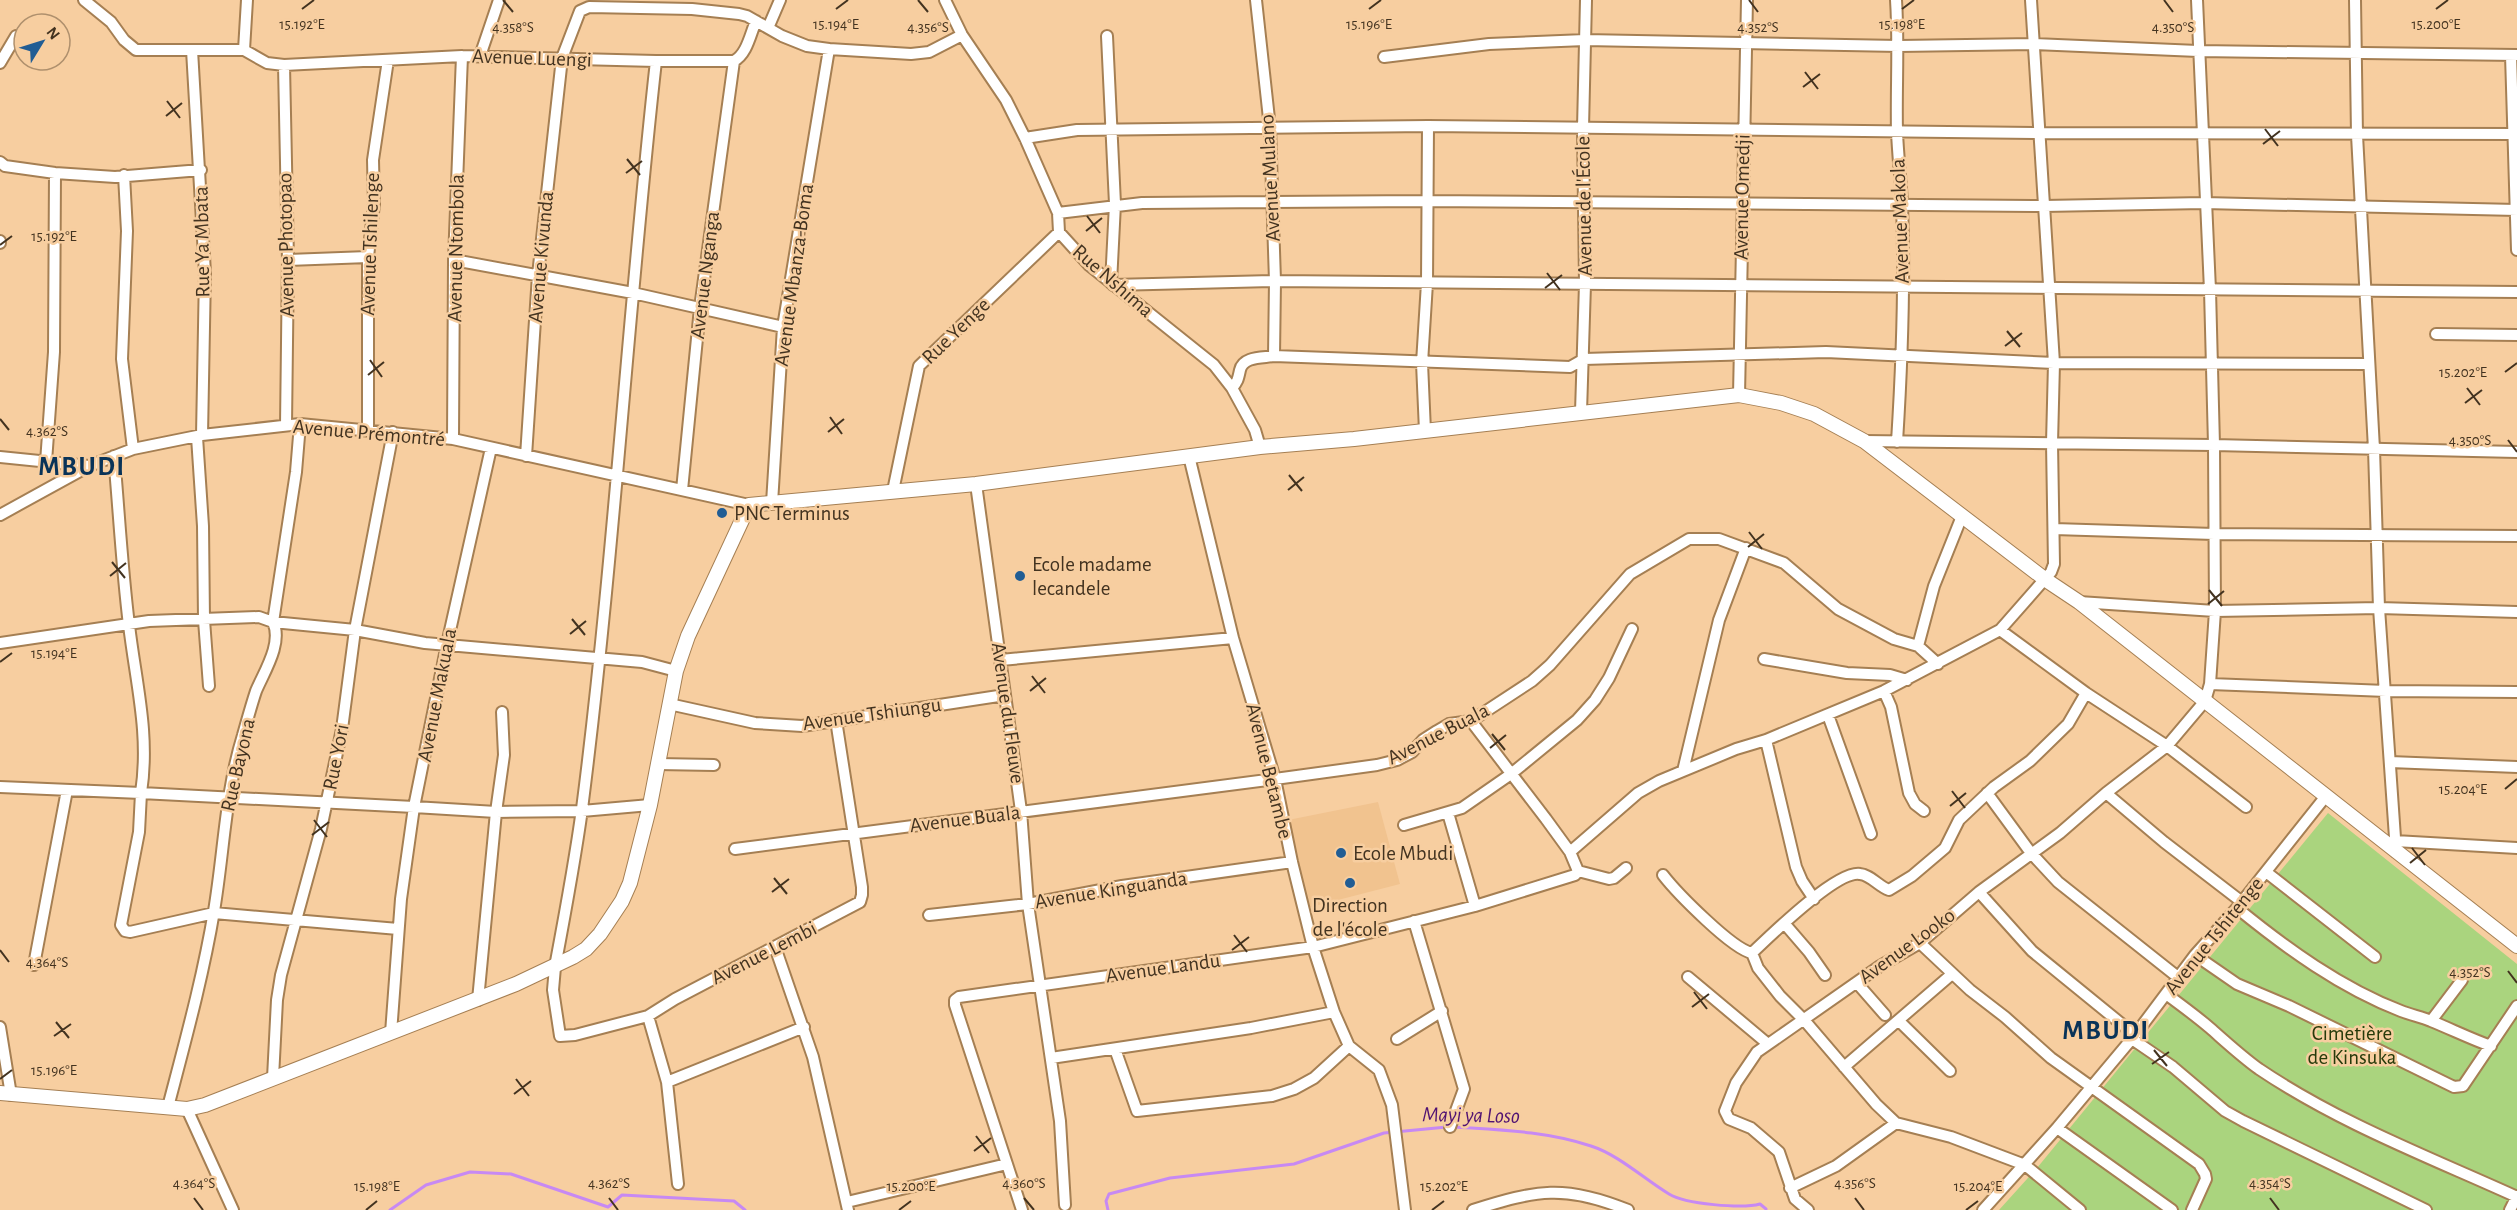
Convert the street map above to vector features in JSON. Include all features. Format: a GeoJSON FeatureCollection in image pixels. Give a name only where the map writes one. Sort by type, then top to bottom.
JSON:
{"type":"FeatureCollection","features":[{"type":"Feature","properties":{"kind":"street"},"geometry":{"type":"LineString","coordinates":[[84,0],[111,22],[132,48],[145,50],[244,50],[247,0]]}},
{"type":"Feature","properties":{"kind":"street"},"geometry":{"type":"LineString","coordinates":[[480,56],[499,0]]}},
{"type":"Feature","properties":{"kind":"street"},"geometry":{"type":"LineString","coordinates":[[768,28],[780,0]]}},
{"type":"Feature","properties":{"kind":"street","name":"Rue Nshima"},"geometry":{"type":"LineString","coordinates":[[945,0],[962,35],[1006,100],[1025,138],[1058,213],[1059,231],[1089,265],[1214,364],[1232,387],[1255,430],[1260,447]]}},
{"type":"Feature","properties":{"kind":"street","name":"Avenue Mulano"},"geometry":{"type":"LineString","coordinates":[[1256,0],[1270,128],[1275,281],[1274,356]]}},
{"type":"Feature","properties":{"kind":"street","name":"Avenue de l'École"},"geometry":{"type":"LineString","coordinates":[[1581,412],[1585,284],[1583,128],[1586,0]]}},
{"type":"Feature","properties":{"kind":"street","name":"Avenue Omedji"},"geometry":{"type":"LineString","coordinates":[[1739,395],[1744,128],[1748,42],[1747,0]]}},
{"type":"Feature","properties":{"kind":"street","name":"Avenue Makola"},"geometry":{"type":"LineString","coordinates":[[1896,0],[1899,45],[1897,131],[1902,205],[1903,286],[1897,442]]}},
{"type":"Feature","properties":{"kind":"street"},"geometry":{"type":"LineString","coordinates":[[1570,852],[1638,793],[1683,771],[1766,740],[1884,691],[2000,630],[2046,580],[2054,564],[2052,443],[2054,363],[2031,0]]}},
{"type":"Feature","properties":{"kind":"street"},"geometry":{"type":"LineString","coordinates":[[2196,0],[2204,133],[2204,203],[2210,290],[2214,445],[2215,610],[2210,684],[2205,701]]}},
{"type":"Feature","properties":{"kind":"street"},"geometry":{"type":"LineString","coordinates":[[2355,0],[2357,135],[2374,449],[2379,608],[2396,846]]}},
{"type":"Feature","properties":{"kind":"street"},"geometry":{"type":"LineString","coordinates":[[693,4],[739,14],[807,46],[829,49],[911,54],[928,52],[962,35]]}},
{"type":"Feature","properties":{"kind":"street","name":"Avenue Kivunda"},"geometry":{"type":"LineString","coordinates":[[526,456],[538,275],[562,58],[575,19],[582,9],[693,4]]}},
{"type":"Feature","properties":{"kind":"street"},"geometry":{"type":"LineString","coordinates":[[734,60],[740,57],[744,50],[756,21]]}},
{"type":"Feature","properties":{"kind":"street"},"geometry":{"type":"LineString","coordinates":[[1107,36],[1115,204],[1112,284],[1275,281],[2517,292]]}},
{"type":"Feature","properties":{"kind":"street"},"geometry":{"type":"LineString","coordinates":[[1384,57],[1489,44],[1585,40],[1899,45],[2034,44],[2198,51],[2514,55],[2517,250]]}},
{"type":"Feature","properties":{"kind":"street"},"geometry":{"type":"LineString","coordinates":[[0,63],[12,43]]}},
{"type":"Feature","properties":{"kind":"street","name":"Avenue Mbanza-Boma"},"geometry":{"type":"LineString","coordinates":[[772,503],[783,327],[829,49]]}},
{"type":"Feature","properties":{"kind":"street","name":"Rue Ya Mbata"},"geometry":{"type":"LineString","coordinates":[[192,50],[201,170],[205,273],[200,436],[206,570],[204,620],[209,686]]}},
{"type":"Feature","properties":{"kind":"street","name":"Avenue Luengi"},"geometry":{"type":"LineString","coordinates":[[244,50],[267,63],[284,65],[462,56],[656,61],[734,60]]}},
{"type":"Feature","properties":{"kind":"street","name":"Avenue Ntombola"},"geometry":{"type":"LineString","coordinates":[[453,440],[454,260],[462,56]]}},
{"type":"Feature","properties":{"kind":"street","name":"Avenue Tshilenge"},"geometry":{"type":"LineString","coordinates":[[368,430],[368,257],[374,204],[373,160],[388,60]]}},
{"type":"Feature","properties":{"kind":"street","name":"Avenue Nganga"},"geometry":{"type":"LineString","coordinates":[[682,490],[700,308],[734,60]]}},
{"type":"Feature","properties":{"kind":"street"},"geometry":{"type":"LineString","coordinates":[[555,967],[582,811],[618,476],[656,61]]}},
{"type":"Feature","properties":{"kind":"street","name":"Avenue Photopao"},"geometry":{"type":"LineString","coordinates":[[284,65],[284,171],[288,260],[286,425]]}},
{"type":"Feature","properties":{"kind":"street"},"geometry":{"type":"LineString","coordinates":[[1425,431],[1422,363],[1427,283],[1428,126]]}},
{"type":"Feature","properties":{"kind":"street"},"geometry":{"type":"LineString","coordinates":[[1025,138],[1077,130],[1428,126],[2040,133],[2516,134]]}},
{"type":"Feature","properties":{"kind":"street"},"geometry":{"type":"LineString","coordinates":[[0,162],[5,166],[55,173],[116,177],[201,170]]}},
{"type":"Feature","properties":{"kind":"street"},"geometry":{"type":"LineString","coordinates":[[46,462],[54,352],[55,173]]}},
{"type":"Feature","properties":{"kind":"street"},"geometry":{"type":"LineString","coordinates":[[124,175],[127,231],[122,359],[133,448]]}},
{"type":"Feature","properties":{"kind":"street"},"geometry":{"type":"LineString","coordinates":[[1058,213],[1115,204],[1426,201],[2044,206],[2204,203],[2516,210]]}},
{"type":"Feature","properties":{"kind":"street","name":"Rue Yenge"},"geometry":{"type":"LineString","coordinates":[[893,491],[919,366],[1059,231]]}},
{"type":"Feature","properties":{"kind":"street"},"geometry":{"type":"LineString","coordinates":[[288,260],[368,257]]}},
{"type":"Feature","properties":{"kind":"street"},"geometry":{"type":"LineString","coordinates":[[454,260],[633,293],[783,327]]}},
{"type":"Feature","properties":{"kind":"street"},"geometry":{"type":"LineString","coordinates":[[2436,334],[2517,335]]}},
{"type":"Feature","properties":{"kind":"street"},"geometry":{"type":"LineString","coordinates":[[1232,387],[1238,381],[1241,365],[1245,361],[1274,356],[1570,367],[1584,359],[1826,352],[2054,363],[2211,365],[2369,363]]}},
{"type":"Feature","properties":{"kind":"street"},"geometry":{"type":"LineString","coordinates":[[0,1026],[5,1094],[187,1109],[229,1097],[478,1000],[555,967],[586,949],[600,934],[622,902],[630,883],[650,805],[676,671],[688,636],[749,505],[976,484],[1260,447],[1425,431],[1739,395],[1781,403],[1814,414],[1864,441],[2046,580],[2079,602],[2326,796],[2396,846],[2517,946]]}},
{"type":"Feature","properties":{"kind":"street","name":"Avenue Prémontré"},"geometry":{"type":"LineString","coordinates":[[0,515],[89,466],[133,448],[200,436],[300,424],[453,440],[749,505]]}},
{"type":"Feature","properties":{"kind":"street","name":"Rue Bayona"},"geometry":{"type":"LineString","coordinates":[[168,1107],[214,913],[228,796],[246,725],[274,647],[276,632],[273,622],[296,472],[300,424]]}},
{"type":"Feature","properties":{"kind":"street","name":"Rue Yori"},"geometry":{"type":"LineString","coordinates":[[273,1078],[277,1000],[286,948],[296,920],[326,803],[342,729],[356,630],[393,432]]}},
{"type":"Feature","properties":{"kind":"street"},"geometry":{"type":"LineString","coordinates":[[1864,441],[2214,445],[2517,452]]}},
{"type":"Feature","properties":{"kind":"street","name":"Avenue Makuala"},"geometry":{"type":"LineString","coordinates":[[391,1033],[398,929],[414,807],[447,644],[491,448]]}},
{"type":"Feature","properties":{"kind":"street"},"geometry":{"type":"LineString","coordinates":[[114,456],[128,624],[145,735],[145,765],[139,832],[123,930],[130,932],[214,913],[398,929]]}},
{"type":"Feature","properties":{"kind":"street","name":"Avenue Betambe"},"geometry":{"type":"LineString","coordinates":[[1189,456],[1233,638],[1275,779],[1313,947],[1334,1012],[1349,1046],[1379,1070],[1392,1104],[1406,1210]]}},
{"type":"Feature","properties":{"kind":"street"},"geometry":{"type":"LineString","coordinates":[[0,457],[89,466]]}},
{"type":"Feature","properties":{"kind":"street","name":"Avenue du Fleuve"},"geometry":{"type":"LineString","coordinates":[[976,484],[1021,811],[1028,904],[1060,1122],[1065,1205]]}},
{"type":"Feature","properties":{"kind":"street"},"geometry":{"type":"LineString","coordinates":[[1918,646],[1934,586],[1962,516]]}},
{"type":"Feature","properties":{"kind":"street"},"geometry":{"type":"LineString","coordinates":[[2054,529],[2214,534],[2517,536]]}},
{"type":"Feature","properties":{"kind":"street","name":"Avenue Buala"},"geometry":{"type":"LineString","coordinates":[[735,849],[1275,779],[1377,765],[1397,759],[1412,752],[1423,740],[1449,724],[1471,721],[1512,696],[1550,665],[1630,574],[1689,539],[1719,539],[1784,563],[1838,609],[1894,639],[1918,646],[1938,664]]}},
{"type":"Feature","properties":{"kind":"street"},"geometry":{"type":"LineString","coordinates":[[1683,771],[1719,620],[1746,548]]}},
{"type":"Feature","properties":{"kind":"street"},"geometry":{"type":"LineString","coordinates":[[2079,602],[2215,610],[2379,608],[2517,612]]}},
{"type":"Feature","properties":{"kind":"street"},"geometry":{"type":"LineString","coordinates":[[0,643],[128,624],[168,620],[259,617],[273,622],[356,630],[447,644],[642,662],[676,671]]}},
{"type":"Feature","properties":{"kind":"street"},"geometry":{"type":"LineString","coordinates":[[1404,825],[1462,808],[1511,774],[1578,720],[1595,700],[1609,678],[1632,629]]}},
{"type":"Feature","properties":{"kind":"street"},"geometry":{"type":"LineString","coordinates":[[2000,630],[2086,693],[2167,746],[2246,807]]}},
{"type":"Feature","properties":{"kind":"street"},"geometry":{"type":"LineString","coordinates":[[1001,660],[1233,638]]}},
{"type":"Feature","properties":{"kind":"street"},"geometry":{"type":"LineString","coordinates":[[1764,659],[1847,673],[1890,675],[1906,680]]}},
{"type":"Feature","properties":{"kind":"street"},"geometry":{"type":"LineString","coordinates":[[2210,684],[2386,691],[2517,692]]}},
{"type":"Feature","properties":{"kind":"street"},"geometry":{"type":"LineString","coordinates":[[1884,691],[1891,707],[1909,793],[1915,804],[1924,811]]}},
{"type":"Feature","properties":{"kind":"street"},"geometry":{"type":"LineString","coordinates":[[1752,953],[1784,923],[1850,874],[1861,874],[1883,888],[1893,889],[1945,848],[1959,820],[1987,793],[2030,762],[2068,724],[2086,693]]}},
{"type":"Feature","properties":{"kind":"street","name":"Avenue Tshiungu"},"geometry":{"type":"LineString","coordinates":[[669,704],[755,723],[802,726],[1005,695]]}},
{"type":"Feature","properties":{"kind":"street","name":"Avenue Looko"},"geometry":{"type":"LineString","coordinates":[[1808,1210],[1795,1199],[1779,1152],[1751,1128],[1729,1119],[1725,1111],[1736,1083],[1757,1052],[1805,1021],[1880,966],[1920,943],[1979,892],[2060,833],[2106,793],[2167,746],[2205,701]]}},
{"type":"Feature","properties":{"kind":"street"},"geometry":{"type":"LineString","coordinates":[[478,1000],[496,812],[504,755],[501,712]]}},
{"type":"Feature","properties":{"kind":"street"},"geometry":{"type":"LineString","coordinates":[[1828,715],[1871,834]]}},
{"type":"Feature","properties":{"kind":"street","name":"Avenue Lembi"},"geometry":{"type":"LineString","coordinates":[[555,967],[553,990],[560,1036],[575,1035],[648,1016],[675,999],[860,902],[862,895],[836,720]]}},
{"type":"Feature","properties":{"kind":"street"},"geometry":{"type":"LineString","coordinates":[[1471,721],[1570,852],[1578,871],[1609,879],[1614,878],[1626,868]]}},
{"type":"Feature","properties":{"kind":"street"},"geometry":{"type":"LineString","coordinates":[[1766,740],[1796,867],[1814,899]]}},
{"type":"Feature","properties":{"kind":"street"},"geometry":{"type":"LineString","coordinates":[[2390,762],[2517,767]]}},
{"type":"Feature","properties":{"kind":"street"},"geometry":{"type":"LineString","coordinates":[[658,764],[714,765]]}},
{"type":"Feature","properties":{"kind":"street"},"geometry":{"type":"LineString","coordinates":[[0,787],[228,796],[496,812],[582,811],[650,805]]}},
{"type":"Feature","properties":{"kind":"street"},"geometry":{"type":"LineString","coordinates":[[34,966],[67,790]]}},
{"type":"Feature","properties":{"kind":"street"},"geometry":{"type":"LineString","coordinates":[[1987,793],[2031,853],[2058,882],[2179,978]]}},
{"type":"Feature","properties":{"kind":"street"},"geometry":{"type":"LineString","coordinates":[[2106,793],[2239,905],[2269,934],[2320,969],[2400,1011],[2491,1046]]}},
{"type":"Feature","properties":{"kind":"street","name":"Avenue Tshitenge"},"geometry":{"type":"LineString","coordinates":[[1983,1210],[2025,1165],[2134,1037],[2195,956],[2326,796]]}},
{"type":"Feature","properties":{"kind":"street"},"geometry":{"type":"LineString","coordinates":[[1448,813],[1475,906]]}},
{"type":"Feature","properties":{"kind":"street"},"geometry":{"type":"LineString","coordinates":[[2396,846],[2517,848]]}},
{"type":"Feature","properties":{"kind":"street","name":"Avenue Kinguanda"},"geometry":{"type":"LineString","coordinates":[[929,915],[1028,904],[1122,886],[1292,862]]}},
{"type":"Feature","properties":{"kind":"street","name":"Avenue Landu"},"geometry":{"type":"LineString","coordinates":[[1007,1164],[955,1000],[963,995],[1313,947],[1475,906],[1575,875],[1578,871]]}},
{"type":"Feature","properties":{"kind":"street"},"geometry":{"type":"LineString","coordinates":[[2266,872],[2375,957]]}},
{"type":"Feature","properties":{"kind":"street"},"geometry":{"type":"LineString","coordinates":[[1663,875],[1675,890],[1737,947],[1752,953],[1758,968],[1779,996],[1805,1021],[1876,1104],[1896,1123],[1952,1137],[2025,1165],[2080,1210]]}},
{"type":"Feature","properties":{"kind":"street"},"geometry":{"type":"LineString","coordinates":[[1979,892],[2032,951],[2225,1111],[2426,1210]]}},
{"type":"Feature","properties":{"kind":"street"},"geometry":{"type":"LineString","coordinates":[[1414,921],[1464,1089],[1450,1126]]}},
{"type":"Feature","properties":{"kind":"street"},"geometry":{"type":"LineString","coordinates":[[1784,923],[1825,975]]}},
{"type":"Feature","properties":{"kind":"street"},"geometry":{"type":"LineString","coordinates":[[1920,943],[1952,974],[2051,1058],[2199,1164],[2206,1179],[2192,1210]]}},
{"type":"Feature","properties":{"kind":"street"},"geometry":{"type":"LineString","coordinates":[[776,947],[804,1027],[848,1206],[1007,1164],[1022,1210]]}},
{"type":"Feature","properties":{"kind":"street"},"geometry":{"type":"LineString","coordinates":[[2195,956],[2237,984],[2289,1006],[2454,1087],[2463,1086],[2517,1006]]}},
{"type":"Feature","properties":{"kind":"street"},"geometry":{"type":"LineString","coordinates":[[1844,1067],[1952,974]]}},
{"type":"Feature","properties":{"kind":"street"},"geometry":{"type":"LineString","coordinates":[[1688,977],[1768,1044]]}},
{"type":"Feature","properties":{"kind":"street"},"geometry":{"type":"LineString","coordinates":[[2431,1021],[2462,980]]}},
{"type":"Feature","properties":{"kind":"street"},"geometry":{"type":"LineString","coordinates":[[1857,983],[1885,1015]]}},
{"type":"Feature","properties":{"kind":"street"},"geometry":{"type":"LineString","coordinates":[[2166,994],[2260,1070],[2366,1131],[2517,1196],[2510,1210]]}},
{"type":"Feature","properties":{"kind":"street"},"geometry":{"type":"LineString","coordinates":[[1397,1039],[1442,1011]]}},
{"type":"Feature","properties":{"kind":"street"},"geometry":{"type":"LineString","coordinates":[[1051,1058],[1334,1012]]}},
{"type":"Feature","properties":{"kind":"street"},"geometry":{"type":"LineString","coordinates":[[648,1016],[667,1082],[678,1184]]}},
{"type":"Feature","properties":{"kind":"street"},"geometry":{"type":"LineString","coordinates":[[1899,1021],[1950,1071]]}},
{"type":"Feature","properties":{"kind":"street"},"geometry":{"type":"LineString","coordinates":[[667,1082],[804,1027]]}},
{"type":"Feature","properties":{"kind":"street"},"geometry":{"type":"LineString","coordinates":[[1115,1049],[1137,1111],[1272,1096],[1294,1089],[1314,1078],[1349,1046]]}},
{"type":"Feature","properties":{"kind":"street"},"geometry":{"type":"LineString","coordinates":[[187,1109],[233,1210]]}},
{"type":"Feature","properties":{"kind":"street"},"geometry":{"type":"LineString","coordinates":[[1790,1188],[1836,1166],[1896,1123]]}},
{"type":"Feature","properties":{"kind":"street"},"geometry":{"type":"LineString","coordinates":[[2057,1128],[2172,1210]]}},
{"type":"Feature","properties":{"kind":"street"},"geometry":{"type":"LineString","coordinates":[[1473,1210],[1518,1196],[1563,1192],[1593,1197],[1628,1210]]}},
{"type":"Feature","properties":{"kind":"shaded area","name":"Ecole Mbudi"},"geometry":{"type":"Polygon","coordinates":[[[1378,802],[1400,884],[1303,909],[1283,821],[1378,802]]]}},
{"type":"Feature","properties":{"kind":"green space","name":"Cimetière de Kinsuka"},"geometry":{"type":"Polygon","coordinates":[[[2328,813],[2517,964],[2517,1210],[1999,1210],[2037,1168],[2328,813]]]}},
{"type":"Feature","properties":{"kind":"waterway","name":"Mayi ya Loso"},"geometry":{"type":"LineString","coordinates":[[1108,1210],[1106,1201],[1109,1194],[1170,1178],[1294,1164],[1384,1133],[1447,1127]]}},
{"type":"Feature","properties":{"kind":"waterway","name":"Mayi ya Loso"},"geometry":{"type":"LineString","coordinates":[[1454,1127],[1523,1132],[1574,1141],[1611,1155],[1677,1198],[1714,1205],[1760,1204],[1766,1209]]}},
{"type":"Feature","properties":{"kind":"waterway","name":"Mayi ya Loso"},"geometry":{"type":"LineString","coordinates":[[390,1210],[426,1185],[470,1172],[511,1174],[608,1207],[622,1195],[734,1201],[745,1210]]}},
{"type":"Feature","properties":{"kind":"place","name":"PNC Terminus"},"geometry":{"type":"Point","coordinates":[722,513]}},
{"type":"Feature","properties":{"kind":"place","name":"Ecole madame lecandele"},"geometry":{"type":"Point","coordinates":[1020,576]}},
{"type":"Feature","properties":{"kind":"place","name":"Ecole Mbudi"},"geometry":{"type":"Point","coordinates":[1341,853]}},
{"type":"Feature","properties":{"kind":"place","name":"Direction de l'école"},"geometry":{"type":"Point","coordinates":[1350,883]}},
{"type":"Feature","properties":{"kind":"district","name":"MBUDI"},"geometry":{"type":"Point","coordinates":[82,466]}},
{"type":"Feature","properties":{"kind":"district","name":"MBUDI"},"geometry":{"type":"Point","coordinates":[2106,1030]}}]}
